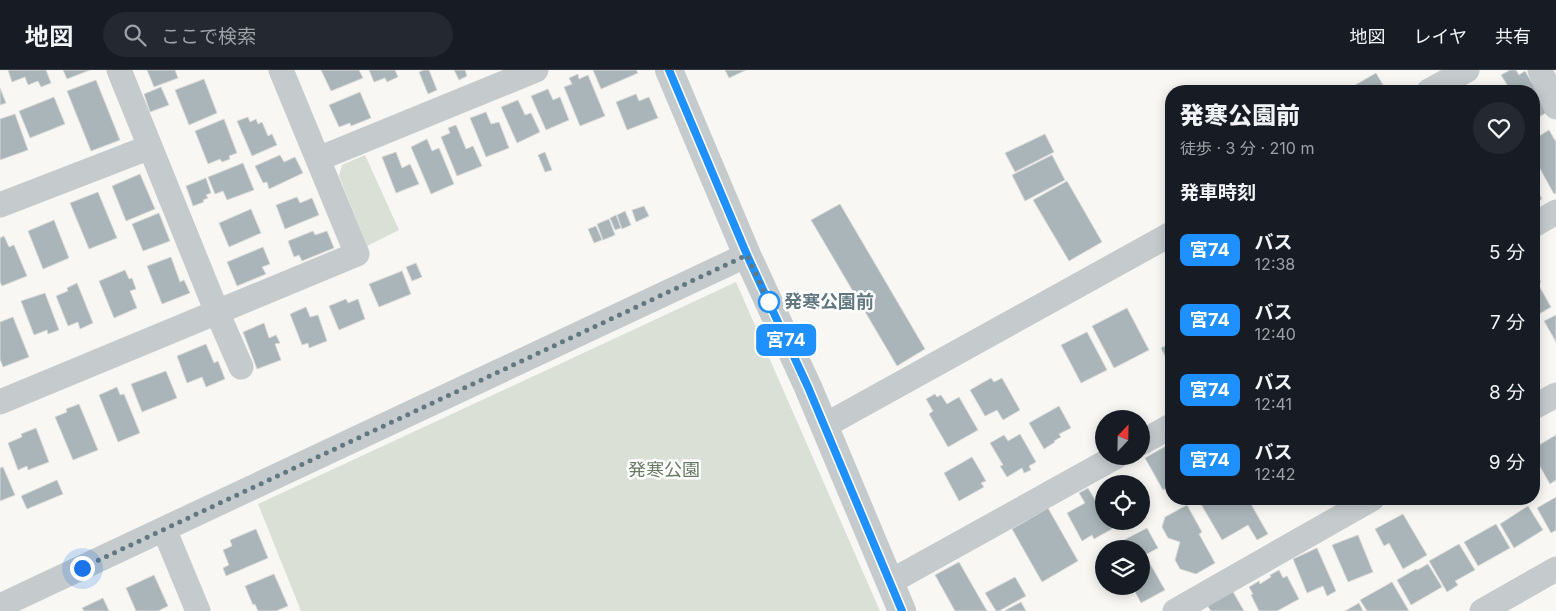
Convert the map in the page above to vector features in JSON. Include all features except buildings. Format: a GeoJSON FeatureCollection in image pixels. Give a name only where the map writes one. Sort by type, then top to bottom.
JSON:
{"type":"FeatureCollection","features":[{"type":"Feature","properties":{"kind":"street"},"geometry":{"type":"LineString","coordinates":[[119,70],[241,367]]}},
{"type":"Feature","properties":{"kind":"street"},"geometry":{"type":"LineString","coordinates":[[0,402],[357,254],[281,70]]}},
{"type":"Feature","properties":{"kind":"street"},"geometry":{"type":"LineString","coordinates":[[318,159],[536,70]]}},
{"type":"Feature","properties":{"kind":"street"},"geometry":{"type":"LineString","coordinates":[[669,70],[747,255],[824,426],[902,611]]}},
{"type":"Feature","properties":{"kind":"street"},"geometry":{"type":"LineString","coordinates":[[1440,85],[1467,70]]}},
{"type":"Feature","properties":{"kind":"street"},"geometry":{"type":"LineString","coordinates":[[1540,70],[1556,107]]}},
{"type":"Feature","properties":{"kind":"street"},"geometry":{"type":"LineString","coordinates":[[0,205],[150,147]]}},
{"type":"Feature","properties":{"kind":"street"},"geometry":{"type":"LineString","coordinates":[[1540,221],[1556,212]]}},
{"type":"Feature","properties":{"kind":"street"},"geometry":{"type":"LineString","coordinates":[[824,426],[1165,237]]}},
{"type":"Feature","properties":{"kind":"street"},"geometry":{"type":"LineString","coordinates":[[0,606],[747,255]]}},
{"type":"Feature","properties":{"kind":"street"},"geometry":{"type":"LineString","coordinates":[[1540,404],[1556,395]]}},
{"type":"Feature","properties":{"kind":"street"},"geometry":{"type":"LineString","coordinates":[[1150,437],[1165,429]]}},
{"type":"Feature","properties":{"kind":"street"},"geometry":{"type":"LineString","coordinates":[[890,582],[1100,465]]}},
{"type":"Feature","properties":{"kind":"street"},"geometry":{"type":"LineString","coordinates":[[1175,611],[1338,507]]}},
{"type":"Feature","properties":{"kind":"street"},"geometry":{"type":"LineString","coordinates":[[164,529],[198,611]]}},
{"type":"Feature","properties":{"kind":"street"},"geometry":{"type":"LineString","coordinates":[[1482,611],[1556,569]]}},
{"type":"Feature","properties":{"kind":"green space"},"geometry":{"type":"Polygon","coordinates":[[[365,155],[399,230],[367,246],[339,176],[342,165],[365,155]]]}},
{"type":"Feature","properties":{"kind":"green space","name":"発寒公園"},"geometry":{"type":"Polygon","coordinates":[[[736,282],[880,611],[301,611],[258,504],[736,282]]]}},
{"type":"Feature","properties":{"kind":"bus line","name":"宮74"},"geometry":{"type":"LineString","coordinates":[[669,70],[747,255],[808,387],[902,611]]}},
{"type":"Feature","properties":{"kind":"place","name":"発寒公園前"},"geometry":{"type":"Point","coordinates":[769,302]}},
{"type":"Feature","properties":{"kind":"route"},"geometry":{"type":"LineString","coordinates":[[82,568],[747,255],[770,305],[769,302]]}}]}
